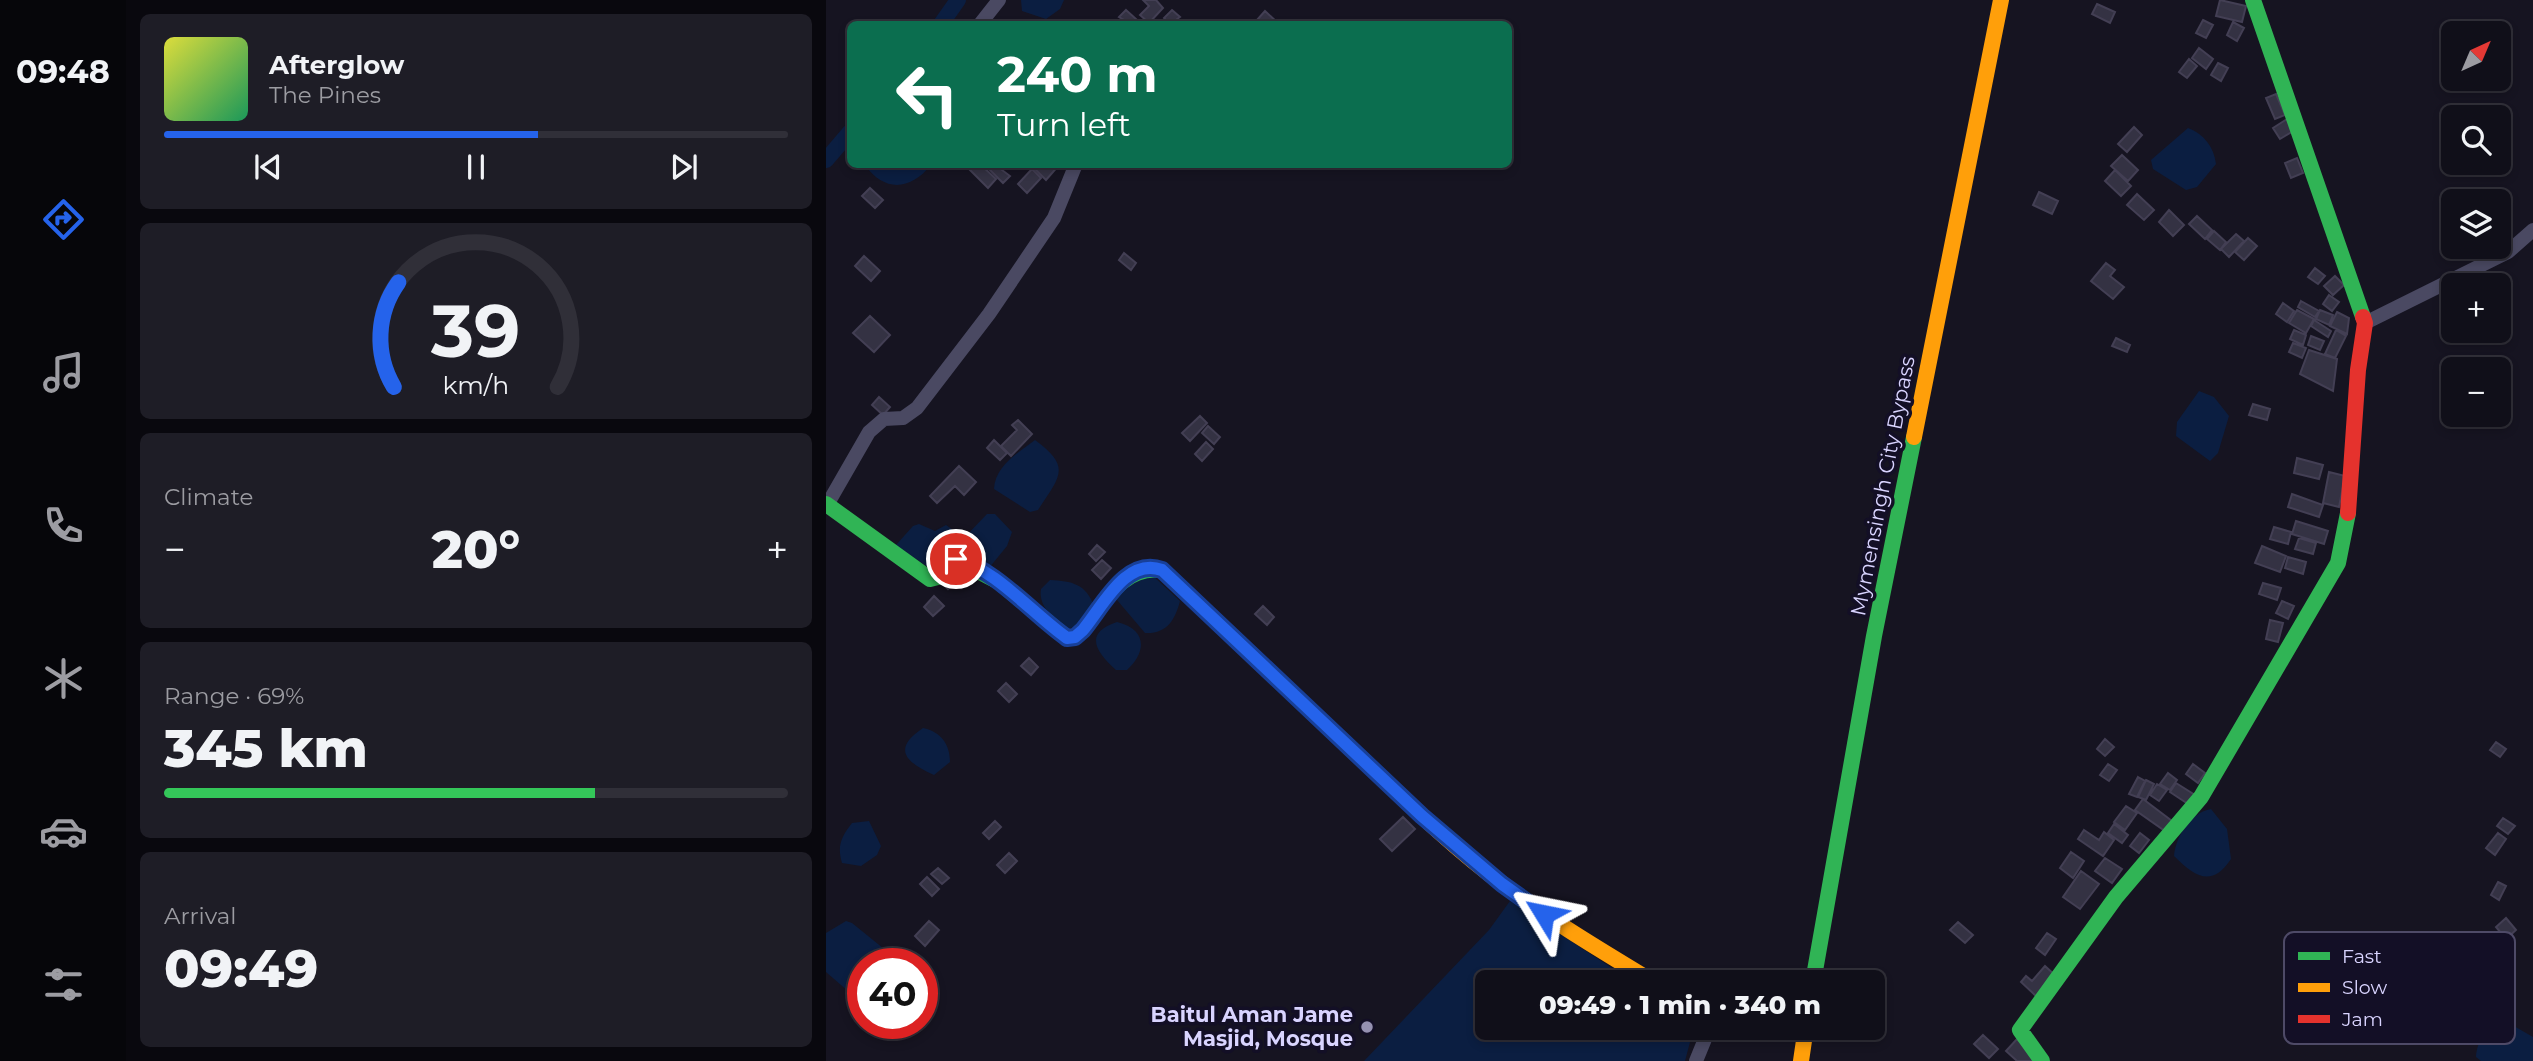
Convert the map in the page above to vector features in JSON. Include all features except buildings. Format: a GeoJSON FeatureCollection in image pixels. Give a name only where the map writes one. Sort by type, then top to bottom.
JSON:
{"type":"FeatureCollection","features":[{"type":"Feature","properties":{"kind":"main road","name":"Mymensingh City Bypass"},"geometry":{"type":"LineString","coordinates":[[1815,970],[1874,636],[2001,0]]}},
{"type":"Feature","properties":{"kind":"main road"},"geometry":{"type":"LineString","coordinates":[[2042,1061],[2020,1030],[2116,897],[2201,797],[2338,563],[2349,506],[2358,370],[2365,323],[2253,0]]}},
{"type":"Feature","properties":{"kind":"main road"},"geometry":{"type":"LineString","coordinates":[[827,505],[930,579],[938,577],[956,559],[966,562],[1067,638],[1075,637],[1083,630],[1134,570],[1150,566],[1162,570],[1422,816],[1502,884],[1564,928],[1633,970]]}},
{"type":"Feature","properties":{"kind":"main road"},"geometry":{"type":"LineString","coordinates":[[1801,1061],[1804,1040]]}},
{"type":"Feature","properties":{"kind":"street"},"geometry":{"type":"LineString","coordinates":[[982,21],[999,0]]}},
{"type":"Feature","properties":{"kind":"street"},"geometry":{"type":"LineString","coordinates":[[827,505],[869,432],[884,419],[903,418],[917,408],[989,314],[1054,218],[1074,168]]}},
{"type":"Feature","properties":{"kind":"street"},"geometry":{"type":"LineString","coordinates":[[2365,323],[2508,252],[2533,230]]}},
{"type":"Feature","properties":{"kind":"street"},"geometry":{"type":"LineString","coordinates":[[1696,1061],[1704,1040]]}},
{"type":"Feature","properties":{"kind":"water"},"geometry":{"type":"Polygon","coordinates":[[[1021,0],[1064,0],[1060,9],[1046,19],[1022,11],[1021,0]]]}},
{"type":"Feature","properties":{"kind":"water"},"geometry":{"type":"Polygon","coordinates":[[[2188,128],[2207,142],[2216,164],[2197,187],[2186,190],[2153,169],[2151,160],[2188,128]]]}},
{"type":"Feature","properties":{"kind":"water"},"geometry":{"type":"Polygon","coordinates":[[[867,168],[928,168],[914,180],[897,185],[889,184],[867,168]]]}},
{"type":"Feature","properties":{"kind":"water"},"geometry":{"type":"Polygon","coordinates":[[[2199,391],[2214,397],[2229,416],[2218,453],[2210,461],[2176,436],[2177,422],[2199,391]]]}},
{"type":"Feature","properties":{"kind":"water"},"geometry":{"type":"Polygon","coordinates":[[[1035,440],[1054,458],[1059,472],[1038,510],[1030,512],[994,489],[998,473],[1003,467],[1035,440]]]}},
{"type":"Feature","properties":{"kind":"water"},"geometry":{"type":"Polygon","coordinates":[[[987,514],[995,514],[1012,532],[1007,546],[989,568],[980,567],[960,550],[963,539],[987,514]]]}},
{"type":"Feature","properties":{"kind":"water"},"geometry":{"type":"Polygon","coordinates":[[[919,524],[935,531],[946,525],[953,530],[954,542],[935,572],[896,545],[913,526],[919,524]]]}},
{"type":"Feature","properties":{"kind":"water"},"geometry":{"type":"Polygon","coordinates":[[[1150,573],[1180,601],[1169,624],[1159,631],[1145,633],[1117,600],[1118,593],[1150,573]]]}},
{"type":"Feature","properties":{"kind":"water"},"geometry":{"type":"Polygon","coordinates":[[[1050,580],[1077,585],[1087,593],[1094,606],[1082,623],[1066,630],[1048,612],[1042,601],[1041,589],[1050,580]]]}},
{"type":"Feature","properties":{"kind":"water"},"geometry":{"type":"Polygon","coordinates":[[[1117,622],[1134,630],[1141,642],[1138,656],[1127,670],[1116,670],[1103,656],[1096,643],[1096,637],[1106,626],[1117,622]]]}},
{"type":"Feature","properties":{"kind":"water"},"geometry":{"type":"Polygon","coordinates":[[[923,728],[939,736],[948,750],[950,762],[934,775],[910,761],[906,755],[907,743],[923,728]]]}},
{"type":"Feature","properties":{"kind":"water"},"geometry":{"type":"Polygon","coordinates":[[[2211,809],[2227,829],[2231,859],[2217,874],[2203,876],[2196,874],[2174,856],[2185,826],[2203,811],[2211,809]]]}},
{"type":"Feature","properties":{"kind":"water"},"geometry":{"type":"Polygon","coordinates":[[[869,821],[881,846],[877,855],[861,866],[842,863],[840,847],[845,833],[852,823],[869,821]]]}},
{"type":"Feature","properties":{"kind":"water"},"geometry":{"type":"Polygon","coordinates":[[[1510,901],[1615,970],[1475,970],[1475,1040],[1691,1040],[1685,1061],[1364,1061],[1489,930],[1510,901]]]}},
{"type":"Feature","properties":{"kind":"water"},"geometry":{"type":"Polygon","coordinates":[[[846,921],[883,948],[847,948],[847,990],[826,972],[826,933],[846,921]]]}},
{"type":"Feature","properties":{"kind":"water"},"geometry":{"type":"Polygon","coordinates":[[[2515,1027],[2533,1037],[2533,1061],[2481,1061],[2476,1057],[2478,1045],[2515,1044],[2515,1027]]]}},
{"type":"Feature","properties":{"kind":"waterway"},"geometry":{"type":"LineString","coordinates":[[943,21],[958,0]]}},
{"type":"Feature","properties":{"kind":"waterway"},"geometry":{"type":"LineString","coordinates":[[826,160],[847,136]]}},
{"type":"Feature","properties":{"kind":"traffic: fast"},"geometry":{"type":"LineString","coordinates":[[2253,0],[2363,317]]}},
{"type":"Feature","properties":{"kind":"traffic: fast"},"geometry":{"type":"LineString","coordinates":[[1815,970],[1874,636],[1914,437]]}},
{"type":"Feature","properties":{"kind":"traffic: fast"},"geometry":{"type":"LineString","coordinates":[[826,504],[930,579],[938,577],[956,560],[999,582],[1067,638],[1075,637],[1083,630],[1125,579],[1148,570],[1162,570],[1359,756]]}},
{"type":"Feature","properties":{"kind":"traffic: fast"},"geometry":{"type":"LineString","coordinates":[[2042,1061],[2020,1030],[2116,897],[2201,797],[2338,563],[2348,513]]}},
{"type":"Feature","properties":{"kind":"traffic: slow"},"geometry":{"type":"LineString","coordinates":[[1914,437],[2001,0]]}},
{"type":"Feature","properties":{"kind":"traffic: slow"},"geometry":{"type":"LineString","coordinates":[[1359,756],[1485,870],[1558,923],[1634,970]]}},
{"type":"Feature","properties":{"kind":"traffic: slow"},"geometry":{"type":"LineString","coordinates":[[1801,1061],[1804,1040]]}},
{"type":"Feature","properties":{"kind":"traffic: jam"},"geometry":{"type":"LineString","coordinates":[[2348,513],[2358,370],[2365,323],[2363,317]]}},
{"type":"Feature","properties":{"kind":"place","name":"Baitul Aman Jame Masjid, Mosque"},"geometry":{"type":"Point","coordinates":[1367,1027]}},
{"type":"Feature","properties":{"kind":"route"},"geometry":{"type":"LineString","coordinates":[[956,559],[966,562],[1000,584],[1067,638],[1075,637],[1083,630],[1108,597],[1134,570],[1150,566],[1162,570],[1422,816],[1502,884],[1544,914]]}}]}
